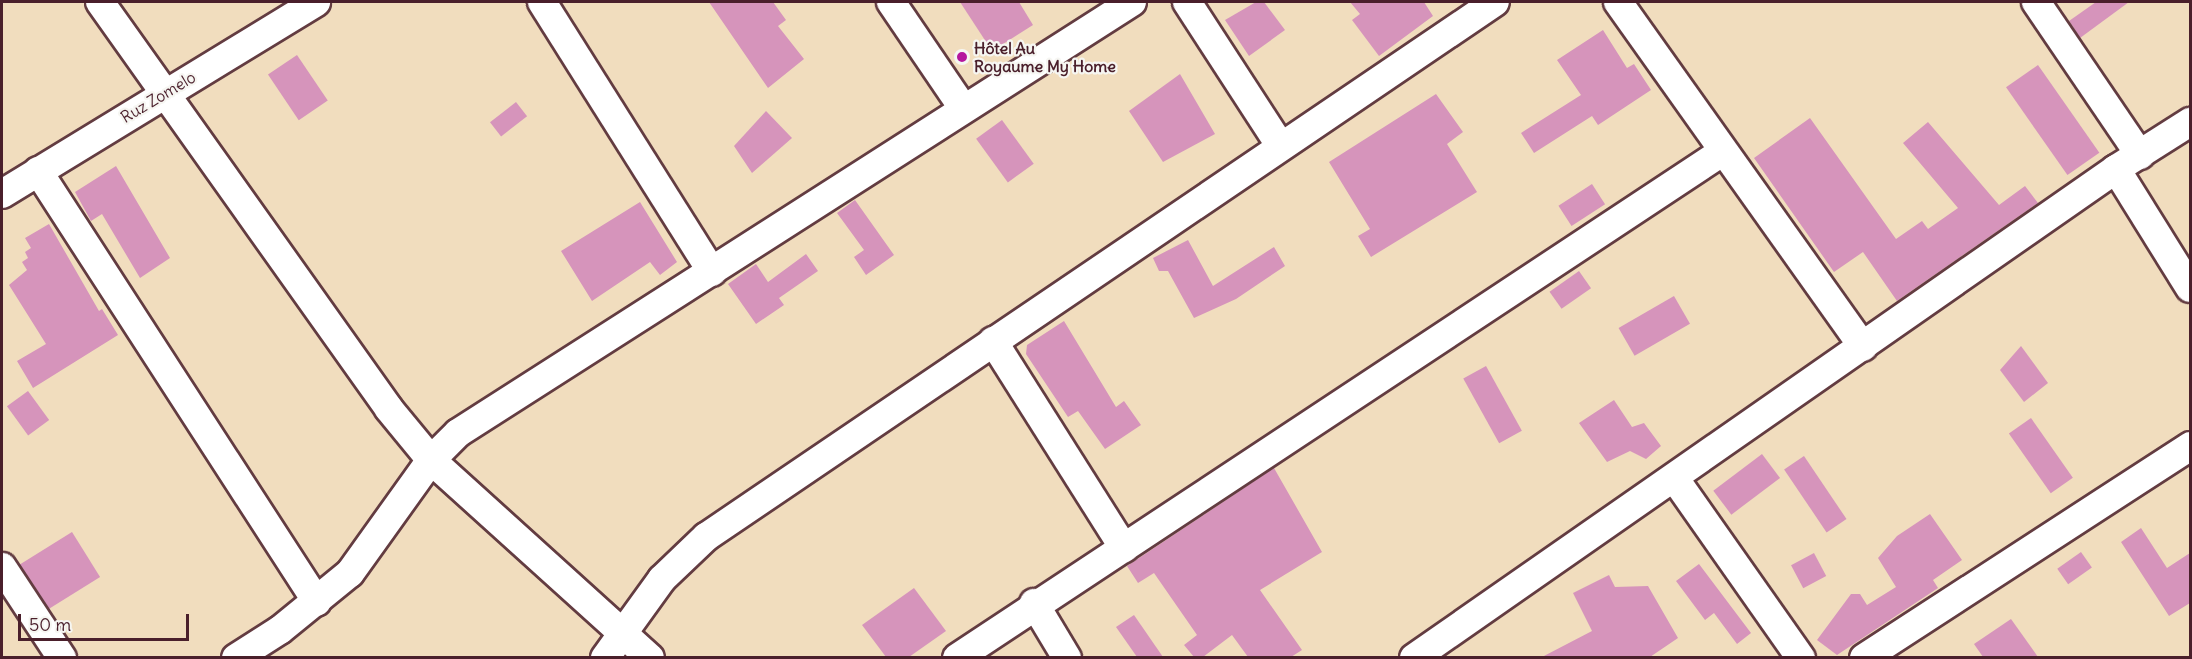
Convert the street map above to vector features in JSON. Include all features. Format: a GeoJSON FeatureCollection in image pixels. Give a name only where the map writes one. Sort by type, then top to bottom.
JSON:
{"type":"FeatureCollection","features":[{"type":"Feature","properties":{"kind":"street"},"geometry":{"type":"LineString","coordinates":[[100,2],[162,94],[389,409],[431,460],[650,657]]}},
{"type":"Feature","properties":{"kind":"street","name":"Ruz Zomelo"},"geometry":{"type":"LineString","coordinates":[[2,194],[162,94],[316,2]]}},
{"type":"Feature","properties":{"kind":"street"},"geometry":{"type":"LineString","coordinates":[[543,2],[711,272]]}},
{"type":"Feature","properties":{"kind":"street"},"geometry":{"type":"LineString","coordinates":[[891,2],[963,108]]}},
{"type":"Feature","properties":{"kind":"street"},"geometry":{"type":"LineString","coordinates":[[236,657],[317,602],[350,573],[431,460],[458,433],[1132,2]]}},
{"type":"Feature","properties":{"kind":"street"},"geometry":{"type":"LineString","coordinates":[[1187,2],[1281,146]]}},
{"type":"Feature","properties":{"kind":"street"},"geometry":{"type":"LineString","coordinates":[[605,657],[662,579],[706,537],[1495,2]]}},
{"type":"Feature","properties":{"kind":"street"},"geometry":{"type":"LineString","coordinates":[[1618,2],[1722,152],[1863,347]]}},
{"type":"Feature","properties":{"kind":"street"},"geometry":{"type":"LineString","coordinates":[[2036,2],[2140,155]]}},
{"type":"Feature","properties":{"kind":"street"},"geometry":{"type":"LineString","coordinates":[[1414,657],[1675,479],[2116,170],[2190,122]]}},
{"type":"Feature","properties":{"kind":"street"},"geometry":{"type":"LineString","coordinates":[[957,657],[1034,603],[1124,548],[1722,152]]}},
{"type":"Feature","properties":{"kind":"street"},"geometry":{"type":"LineString","coordinates":[[2116,170],[2190,288]]}},
{"type":"Feature","properties":{"kind":"street"},"geometry":{"type":"LineString","coordinates":[[38,171],[317,602]]}},
{"type":"Feature","properties":{"kind":"street"},"geometry":{"type":"LineString","coordinates":[[993,341],[1124,548]]}},
{"type":"Feature","properties":{"kind":"street"},"geometry":{"type":"LineString","coordinates":[[1864,657],[2190,446]]}},
{"type":"Feature","properties":{"kind":"street"},"geometry":{"type":"LineString","coordinates":[[1675,479],[1801,657]]}},
{"type":"Feature","properties":{"kind":"street"},"geometry":{"type":"LineString","coordinates":[[2,567],[62,657]]}},
{"type":"Feature","properties":{"kind":"street"},"geometry":{"type":"LineString","coordinates":[[1034,603],[1067,657]]}},
{"type":"Feature","properties":{"kind":"building"},"geometry":{"type":"Polygon","coordinates":[[[709,2],[773,2],[786,20],[778,26],[804,59],[768,88],[709,2]]]}},
{"type":"Feature","properties":{"kind":"building"},"geometry":{"type":"Polygon","coordinates":[[[960,2],[1019,2],[1033,25],[992,51],[960,2]]]}},
{"type":"Feature","properties":{"kind":"building"},"geometry":{"type":"Polygon","coordinates":[[[1256,2],[1264,2],[1285,30],[1249,56],[1225,20],[1256,2]]]}},
{"type":"Feature","properties":{"kind":"building"},"geometry":{"type":"Polygon","coordinates":[[[1350,2],[1424,2],[1433,16],[1379,56],[1352,20],[1360,14],[1350,2]]]}},
{"type":"Feature","properties":{"kind":"building"},"geometry":{"type":"Polygon","coordinates":[[[2096,2],[2129,2],[2080,38],[2069,21],[2096,2]]]}},
{"type":"Feature","properties":{"kind":"building"},"geometry":{"type":"Polygon","coordinates":[[[1603,30],[1627,68],[1634,64],[1651,90],[1598,125],[1592,116],[1534,153],[1521,133],[1581,95],[1557,60],[1603,30]]]}},
{"type":"Feature","properties":{"kind":"building"},"geometry":{"type":"Polygon","coordinates":[[[297,55],[328,101],[299,120],[268,75],[297,55]]]}},
{"type":"Feature","properties":{"kind":"building"},"geometry":{"type":"Polygon","coordinates":[[[2038,65],[2099,153],[2067,175],[2006,87],[2038,65]]]}},
{"type":"Feature","properties":{"kind":"building"},"geometry":{"type":"Polygon","coordinates":[[[1180,74],[1215,134],[1163,162],[1129,111],[1180,74]]]}},
{"type":"Feature","properties":{"kind":"building"},"geometry":{"type":"Polygon","coordinates":[[[1436,94],[1463,132],[1447,144],[1477,192],[1371,257],[1358,236],[1370,229],[1329,162],[1436,94]]]}},
{"type":"Feature","properties":{"kind":"building"},"geometry":{"type":"Polygon","coordinates":[[[516,102],[527,116],[501,137],[490,122],[516,102]]]}},
{"type":"Feature","properties":{"kind":"building"},"geometry":{"type":"Polygon","coordinates":[[[766,111],[792,138],[752,173],[734,146],[766,111]]]}},
{"type":"Feature","properties":{"kind":"building"},"geometry":{"type":"Polygon","coordinates":[[[1810,118],[1896,239],[1922,221],[1928,229],[1958,208],[1903,143],[1928,122],[1999,205],[2025,186],[2038,203],[1897,301],[1863,252],[1834,272],[1754,158],[1810,118]]]}},
{"type":"Feature","properties":{"kind":"building"},"geometry":{"type":"Polygon","coordinates":[[[1002,120],[1034,164],[1008,182],[976,139],[1002,120]]]}},
{"type":"Feature","properties":{"kind":"building"},"geometry":{"type":"Polygon","coordinates":[[[116,166],[170,258],[140,278],[102,214],[91,221],[75,192],[116,166]]]}},
{"type":"Feature","properties":{"kind":"building"},"geometry":{"type":"Polygon","coordinates":[[[1592,184],[1605,204],[1572,226],[1558,206],[1592,184]]]}},
{"type":"Feature","properties":{"kind":"building"},"geometry":{"type":"Polygon","coordinates":[[[855,200],[894,255],[866,275],[854,257],[864,250],[837,213],[855,200]]]}},
{"type":"Feature","properties":{"kind":"building"},"geometry":{"type":"Polygon","coordinates":[[[640,202],[677,262],[660,275],[650,262],[592,301],[561,251],[640,202]]]}},
{"type":"Feature","properties":{"kind":"building"},"geometry":{"type":"Polygon","coordinates":[[[49,224],[99,311],[102,309],[118,335],[33,388],[17,361],[46,344],[9,285],[27,270],[22,262],[28,258],[25,252],[31,248],[25,238],[49,224]]]}},
{"type":"Feature","properties":{"kind":"building"},"geometry":{"type":"Polygon","coordinates":[[[1188,240],[1213,286],[1274,247],[1285,266],[1236,299],[1194,318],[1168,271],[1159,271],[1153,258],[1188,240]]]}},
{"type":"Feature","properties":{"kind":"building"},"geometry":{"type":"Polygon","coordinates":[[[806,254],[818,271],[779,298],[784,305],[756,324],[728,284],[756,264],[768,282],[806,254]]]}},
{"type":"Feature","properties":{"kind":"building"},"geometry":{"type":"Polygon","coordinates":[[[1579,271],[1591,288],[1562,309],[1550,292],[1579,271]]]}},
{"type":"Feature","properties":{"kind":"building"},"geometry":{"type":"Polygon","coordinates":[[[1674,296],[1690,324],[1635,356],[1619,328],[1674,296]]]}},
{"type":"Feature","properties":{"kind":"building"},"geometry":{"type":"Polygon","coordinates":[[[1064,321],[1116,407],[1124,401],[1141,425],[1105,449],[1078,411],[1068,417],[1026,354],[1027,345],[1064,321]]]}},
{"type":"Feature","properties":{"kind":"building"},"geometry":{"type":"Polygon","coordinates":[[[2021,346],[2048,383],[2024,402],[2000,370],[2021,346]]]}},
{"type":"Feature","properties":{"kind":"building"},"geometry":{"type":"Polygon","coordinates":[[[1486,366],[1522,431],[1499,443],[1463,379],[1486,366]]]}},
{"type":"Feature","properties":{"kind":"building"},"geometry":{"type":"Polygon","coordinates":[[[28,391],[49,420],[28,435],[7,406],[28,391]]]}},
{"type":"Feature","properties":{"kind":"building"},"geometry":{"type":"Polygon","coordinates":[[[1614,400],[1632,427],[1644,423],[1661,446],[1646,459],[1630,451],[1607,462],[1579,423],[1614,400]]]}},
{"type":"Feature","properties":{"kind":"building"},"geometry":{"type":"Polygon","coordinates":[[[2031,418],[2073,478],[2051,493],[2009,433],[2031,418]]]}},
{"type":"Feature","properties":{"kind":"building"},"geometry":{"type":"Polygon","coordinates":[[[1762,454],[1780,478],[1731,515],[1713,491],[1762,454]]]}},
{"type":"Feature","properties":{"kind":"building"},"geometry":{"type":"Polygon","coordinates":[[[1804,456],[1846,519],[1827,532],[1784,469],[1804,456]]]}},
{"type":"Feature","properties":{"kind":"building"},"geometry":{"type":"Polygon","coordinates":[[[1274,468],[1322,552],[1260,590],[1302,650],[1291,657],[1248,657],[1232,635],[1203,657],[1194,657],[1184,645],[1197,635],[1154,573],[1138,583],[1127,566],[1274,468]]]}},
{"type":"Feature","properties":{"kind":"building"},"geometry":{"type":"Polygon","coordinates":[[[1930,514],[1962,560],[1933,580],[1938,588],[1837,655],[1817,640],[1851,594],[1860,594],[1867,605],[1896,587],[1878,558],[1897,536],[1930,514]]]}},
{"type":"Feature","properties":{"kind":"building"},"geometry":{"type":"Polygon","coordinates":[[[2141,528],[2167,568],[2190,553],[2190,603],[2169,616],[2121,542],[2141,528]]]}},
{"type":"Feature","properties":{"kind":"building"},"geometry":{"type":"Polygon","coordinates":[[[72,532],[100,577],[48,610],[19,565],[72,532]]]}},
{"type":"Feature","properties":{"kind":"building"},"geometry":{"type":"Polygon","coordinates":[[[2081,552],[2092,568],[2068,584],[2057,569],[2081,552]]]}},
{"type":"Feature","properties":{"kind":"building"},"geometry":{"type":"Polygon","coordinates":[[[1814,553],[1826,576],[1803,588],[1791,565],[1814,553]]]}},
{"type":"Feature","properties":{"kind":"building"},"geometry":{"type":"Polygon","coordinates":[[[1699,564],[1751,633],[1737,644],[1714,613],[1705,620],[1676,581],[1699,564]]]}},
{"type":"Feature","properties":{"kind":"building"},"geometry":{"type":"Polygon","coordinates":[[[1609,575],[1615,587],[1648,586],[1678,638],[1650,657],[1542,657],[1592,631],[1573,593],[1609,575]]]}},
{"type":"Feature","properties":{"kind":"building"},"geometry":{"type":"Polygon","coordinates":[[[914,588],[946,631],[909,657],[886,657],[862,625],[914,588]]]}},
{"type":"Feature","properties":{"kind":"building"},"geometry":{"type":"Polygon","coordinates":[[[1134,615],[1163,657],[1137,657],[1116,627],[1134,615]]]}},
{"type":"Feature","properties":{"kind":"building"},"geometry":{"type":"Polygon","coordinates":[[[2011,619],[2038,657],[1983,657],[1974,644],[2011,619]]]}},
{"type":"Feature","properties":{"kind":"place","name":"Hôtel Au Royaume My Home"},"geometry":{"type":"Point","coordinates":[962,57]}}]}
